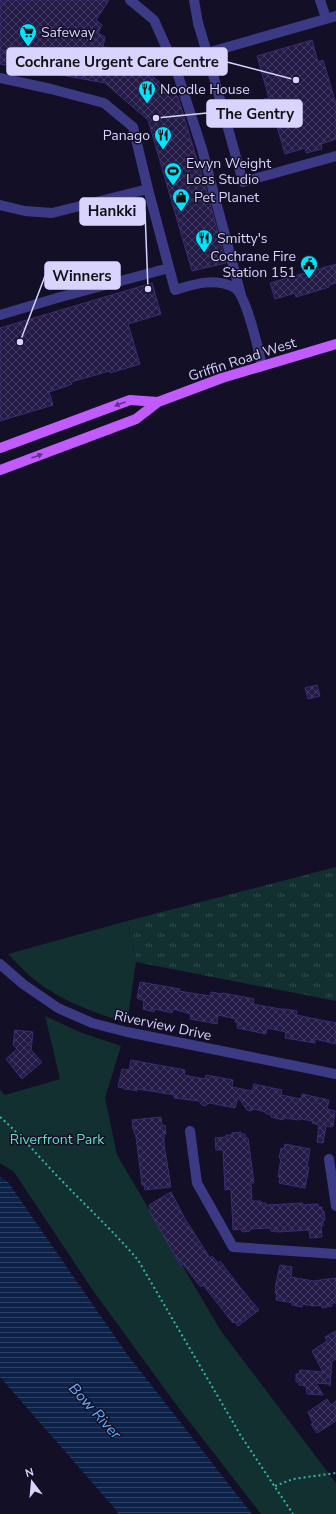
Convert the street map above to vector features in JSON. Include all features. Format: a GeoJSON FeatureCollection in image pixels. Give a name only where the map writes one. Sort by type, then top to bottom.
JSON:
{"type":"FeatureCollection","features":[{"type":"Feature","properties":{"kind":"main road","name":"Griffin Road West"},"geometry":{"type":"LineString","coordinates":[[0,470],[136,419],[158,402],[222,378],[336,344]]}},
{"type":"Feature","properties":{"kind":"main road","name":"Griffin Road West"},"geometry":{"type":"LineString","coordinates":[[0,448],[130,400],[158,402]]}},
{"type":"Feature","properties":{"kind":"street"},"geometry":{"type":"LineString","coordinates":[[130,0],[154,20],[176,69],[202,149],[262,366]]}},
{"type":"Feature","properties":{"kind":"street"},"geometry":{"type":"LineString","coordinates":[[194,0],[198,23],[244,182],[336,156]]}},
{"type":"Feature","properties":{"kind":"street"},"geometry":{"type":"LineString","coordinates":[[320,0],[326,18]]}},
{"type":"Feature","properties":{"kind":"street"},"geometry":{"type":"LineString","coordinates":[[207,54],[336,16]]}},
{"type":"Feature","properties":{"kind":"street"},"geometry":{"type":"LineString","coordinates":[[0,78],[51,88],[104,103],[134,127],[148,189],[175,290],[207,281],[235,288],[242,296]]}},
{"type":"Feature","properties":{"kind":"street"},"geometry":{"type":"LineString","coordinates":[[0,206],[25,211],[52,213],[148,189]]}},
{"type":"Feature","properties":{"kind":"street"},"geometry":{"type":"LineString","coordinates":[[0,315],[169,268]]}},
{"type":"Feature","properties":{"kind":"street","name":"Riverview Drive"},"geometry":{"type":"LineString","coordinates":[[0,964],[23,984],[52,1004],[78,1018],[92,1023],[127,1032],[336,1074]]}},
{"type":"Feature","properties":{"kind":"street"},"geometry":{"type":"LineString","coordinates":[[190,1131],[197,1183],[233,1247],[336,1254]]}},
{"type":"Feature","properties":{"kind":"street"},"geometry":{"type":"LineString","coordinates":[[329,1159],[336,1206]]}},
{"type":"Feature","properties":{"kind":"path"},"geometry":{"type":"LineString","coordinates":[[0,1117],[119,1237],[138,1260],[241,1436],[293,1514]]}},
{"type":"Feature","properties":{"kind":"path"},"geometry":{"type":"LineString","coordinates":[[275,1486],[293,1480],[336,1473]]}},
{"type":"Feature","properties":{"kind":"green space"},"geometry":{"type":"Polygon","coordinates":[[[336,867],[336,1001],[136,962],[127,921],[336,867]]]}},
{"type":"Feature","properties":{"kind":"green space"},"geometry":{"type":"Polygon","coordinates":[[[127,921],[136,962],[127,1023],[88,1010],[64,999],[30,976],[8,954],[127,921]]]}},
{"type":"Feature","properties":{"kind":"green space","name":"Riverfront Park"},"geometry":{"type":"Polygon","coordinates":[[[45,1016],[82,1033],[121,1046],[105,1098],[117,1155],[221,1331],[336,1483],[336,1514],[261,1514],[178,1407],[94,1292],[14,1172],[0,1163],[0,1090],[5,1095],[60,1079],[45,1016]]]}},
{"type":"Feature","properties":{"kind":"water","name":"Bow River"},"geometry":{"type":"Polygon","coordinates":[[[0,1177],[8,1182],[127,1354],[252,1514],[118,1514],[117,1511],[0,1377],[0,1177]]]}},
{"type":"Feature","properties":{"kind":"building"},"geometry":{"type":"Polygon","coordinates":[[[0,0],[109,0],[96,20],[102,25],[98,33],[105,37],[103,47],[120,50],[178,97],[207,192],[226,263],[192,271],[148,120],[105,83],[0,64],[0,0]]]}},
{"type":"Feature","properties":{"kind":"building"},"geometry":{"type":"Polygon","coordinates":[[[312,40],[318,62],[323,60],[336,104],[336,139],[321,144],[322,149],[306,153],[305,148],[285,154],[273,113],[268,114],[264,99],[269,98],[257,56],[312,40]]]}},
{"type":"Feature","properties":{"kind":"building","name":"Cochrane Fire Station 151"},"geometry":{"type":"Polygon","coordinates":[[[336,264],[336,283],[329,285],[329,287],[296,297],[295,293],[275,299],[270,283],[336,264]]]}},
{"type":"Feature","properties":{"kind":"building"},"geometry":{"type":"Polygon","coordinates":[[[152,283],[161,314],[128,324],[140,364],[71,382],[72,384],[49,392],[53,405],[0,421],[0,328],[152,283]]]}},
{"type":"Feature","properties":{"kind":"building"},"geometry":{"type":"Polygon","coordinates":[[[317,685],[320,696],[308,699],[305,688],[317,685]]]}},
{"type":"Feature","properties":{"kind":"building"},"geometry":{"type":"Polygon","coordinates":[[[140,982],[210,996],[211,992],[254,999],[253,1004],[297,1011],[296,1015],[336,1023],[336,1044],[315,1039],[315,1043],[285,1038],[286,1032],[267,1028],[266,1034],[237,1028],[238,1023],[235,1022],[236,1019],[218,1015],[217,1024],[190,1019],[191,1014],[173,1009],[172,1013],[155,1009],[154,1012],[143,1009],[144,1001],[137,998],[140,982]]]}},
{"type":"Feature","properties":{"kind":"building"},"geometry":{"type":"Polygon","coordinates":[[[15,1030],[33,1032],[31,1050],[42,1062],[22,1079],[6,1059],[17,1049],[13,1045],[15,1030]]]}},
{"type":"Feature","properties":{"kind":"building"},"geometry":{"type":"Polygon","coordinates":[[[131,1060],[185,1070],[184,1075],[205,1079],[206,1075],[233,1080],[232,1087],[252,1091],[254,1084],[282,1090],[281,1095],[301,1099],[302,1094],[329,1100],[327,1109],[335,1111],[333,1126],[326,1126],[323,1143],[317,1142],[319,1125],[312,1123],[313,1121],[284,1118],[283,1120],[271,1117],[271,1115],[265,1113],[266,1112],[253,1109],[251,1111],[247,1110],[238,1097],[235,1108],[209,1103],[205,1106],[199,1101],[174,1098],[175,1095],[157,1092],[137,1089],[137,1091],[128,1089],[125,1090],[124,1088],[118,1087],[122,1069],[129,1070],[131,1060]]]}},
{"type":"Feature","properties":{"kind":"building"},"geometry":{"type":"Polygon","coordinates":[[[161,1117],[162,1126],[165,1125],[166,1134],[164,1134],[164,1144],[171,1187],[145,1190],[144,1185],[142,1185],[136,1137],[132,1120],[161,1117]]]}},
{"type":"Feature","properties":{"kind":"building"},"geometry":{"type":"Polygon","coordinates":[[[241,1132],[241,1134],[245,1134],[245,1138],[248,1138],[254,1183],[251,1183],[252,1201],[261,1201],[261,1203],[266,1203],[266,1205],[303,1203],[302,1205],[318,1204],[318,1207],[322,1207],[322,1211],[324,1211],[325,1220],[323,1220],[323,1226],[321,1226],[322,1237],[310,1238],[309,1230],[278,1232],[271,1231],[270,1228],[250,1229],[250,1231],[242,1232],[241,1229],[233,1230],[231,1189],[225,1190],[223,1150],[216,1150],[215,1138],[226,1137],[226,1135],[232,1135],[232,1133],[241,1132]]]}},
{"type":"Feature","properties":{"kind":"building"},"geometry":{"type":"Polygon","coordinates":[[[285,1144],[310,1149],[307,1167],[309,1167],[305,1188],[279,1183],[280,1178],[278,1177],[281,1158],[279,1158],[281,1148],[284,1149],[285,1144]]]}},
{"type":"Feature","properties":{"kind":"building"},"geometry":{"type":"Polygon","coordinates":[[[171,1192],[185,1219],[210,1258],[212,1256],[218,1263],[220,1261],[259,1310],[238,1326],[235,1322],[233,1323],[203,1285],[201,1287],[183,1264],[181,1266],[149,1210],[151,1209],[149,1205],[171,1192]]]}},
{"type":"Feature","properties":{"kind":"building"},"geometry":{"type":"Polygon","coordinates":[[[280,1265],[292,1267],[291,1277],[313,1281],[336,1278],[336,1303],[332,1303],[332,1306],[322,1308],[322,1305],[314,1306],[302,1304],[302,1307],[292,1305],[293,1303],[276,1300],[277,1294],[275,1293],[275,1288],[280,1265]]]}},
{"type":"Feature","properties":{"kind":"building"},"geometry":{"type":"Polygon","coordinates":[[[336,1331],[336,1359],[332,1361],[330,1386],[329,1384],[316,1383],[323,1395],[307,1394],[306,1386],[299,1385],[299,1382],[296,1382],[296,1374],[299,1374],[300,1370],[323,1372],[312,1351],[327,1341],[325,1337],[336,1331]]]}},
{"type":"Feature","properties":{"kind":"building"},"geometry":{"type":"Polygon","coordinates":[[[327,1399],[331,1405],[336,1401],[336,1421],[317,1433],[311,1424],[313,1423],[308,1412],[327,1399]]]}},
{"type":"Feature","properties":{"kind":"place","name":"Safeway"},"geometry":{"type":"Point","coordinates":[28,47]}},
{"type":"Feature","properties":{"kind":"place","name":"Cochrane Urgent Care Centre"},"geometry":{"type":"Point","coordinates":[296,80]}},
{"type":"Feature","properties":{"kind":"place","name":"Noodle House"},"geometry":{"type":"Point","coordinates":[147,104]}},
{"type":"Feature","properties":{"kind":"place","name":"The Gentry"},"geometry":{"type":"Point","coordinates":[156,118]}},
{"type":"Feature","properties":{"kind":"place","name":"Panago"},"geometry":{"type":"Point","coordinates":[163,150]}},
{"type":"Feature","properties":{"kind":"place","name":"Ewyn Weight Loss Studio"},"geometry":{"type":"Point","coordinates":[173,186]}},
{"type":"Feature","properties":{"kind":"place","name":"Pet Planet"},"geometry":{"type":"Point","coordinates":[181,212]}},
{"type":"Feature","properties":{"kind":"place","name":"Smitty's"},"geometry":{"type":"Point","coordinates":[204,253]}},
{"type":"Feature","properties":{"kind":"place","name":"Cochrane Fire Station 151"},"geometry":{"type":"Point","coordinates":[309,279]}},
{"type":"Feature","properties":{"kind":"place","name":"Hankki"},"geometry":{"type":"Point","coordinates":[148,289]}},
{"type":"Feature","properties":{"kind":"place","name":"Winners"},"geometry":{"type":"Point","coordinates":[20,342]}}]}
